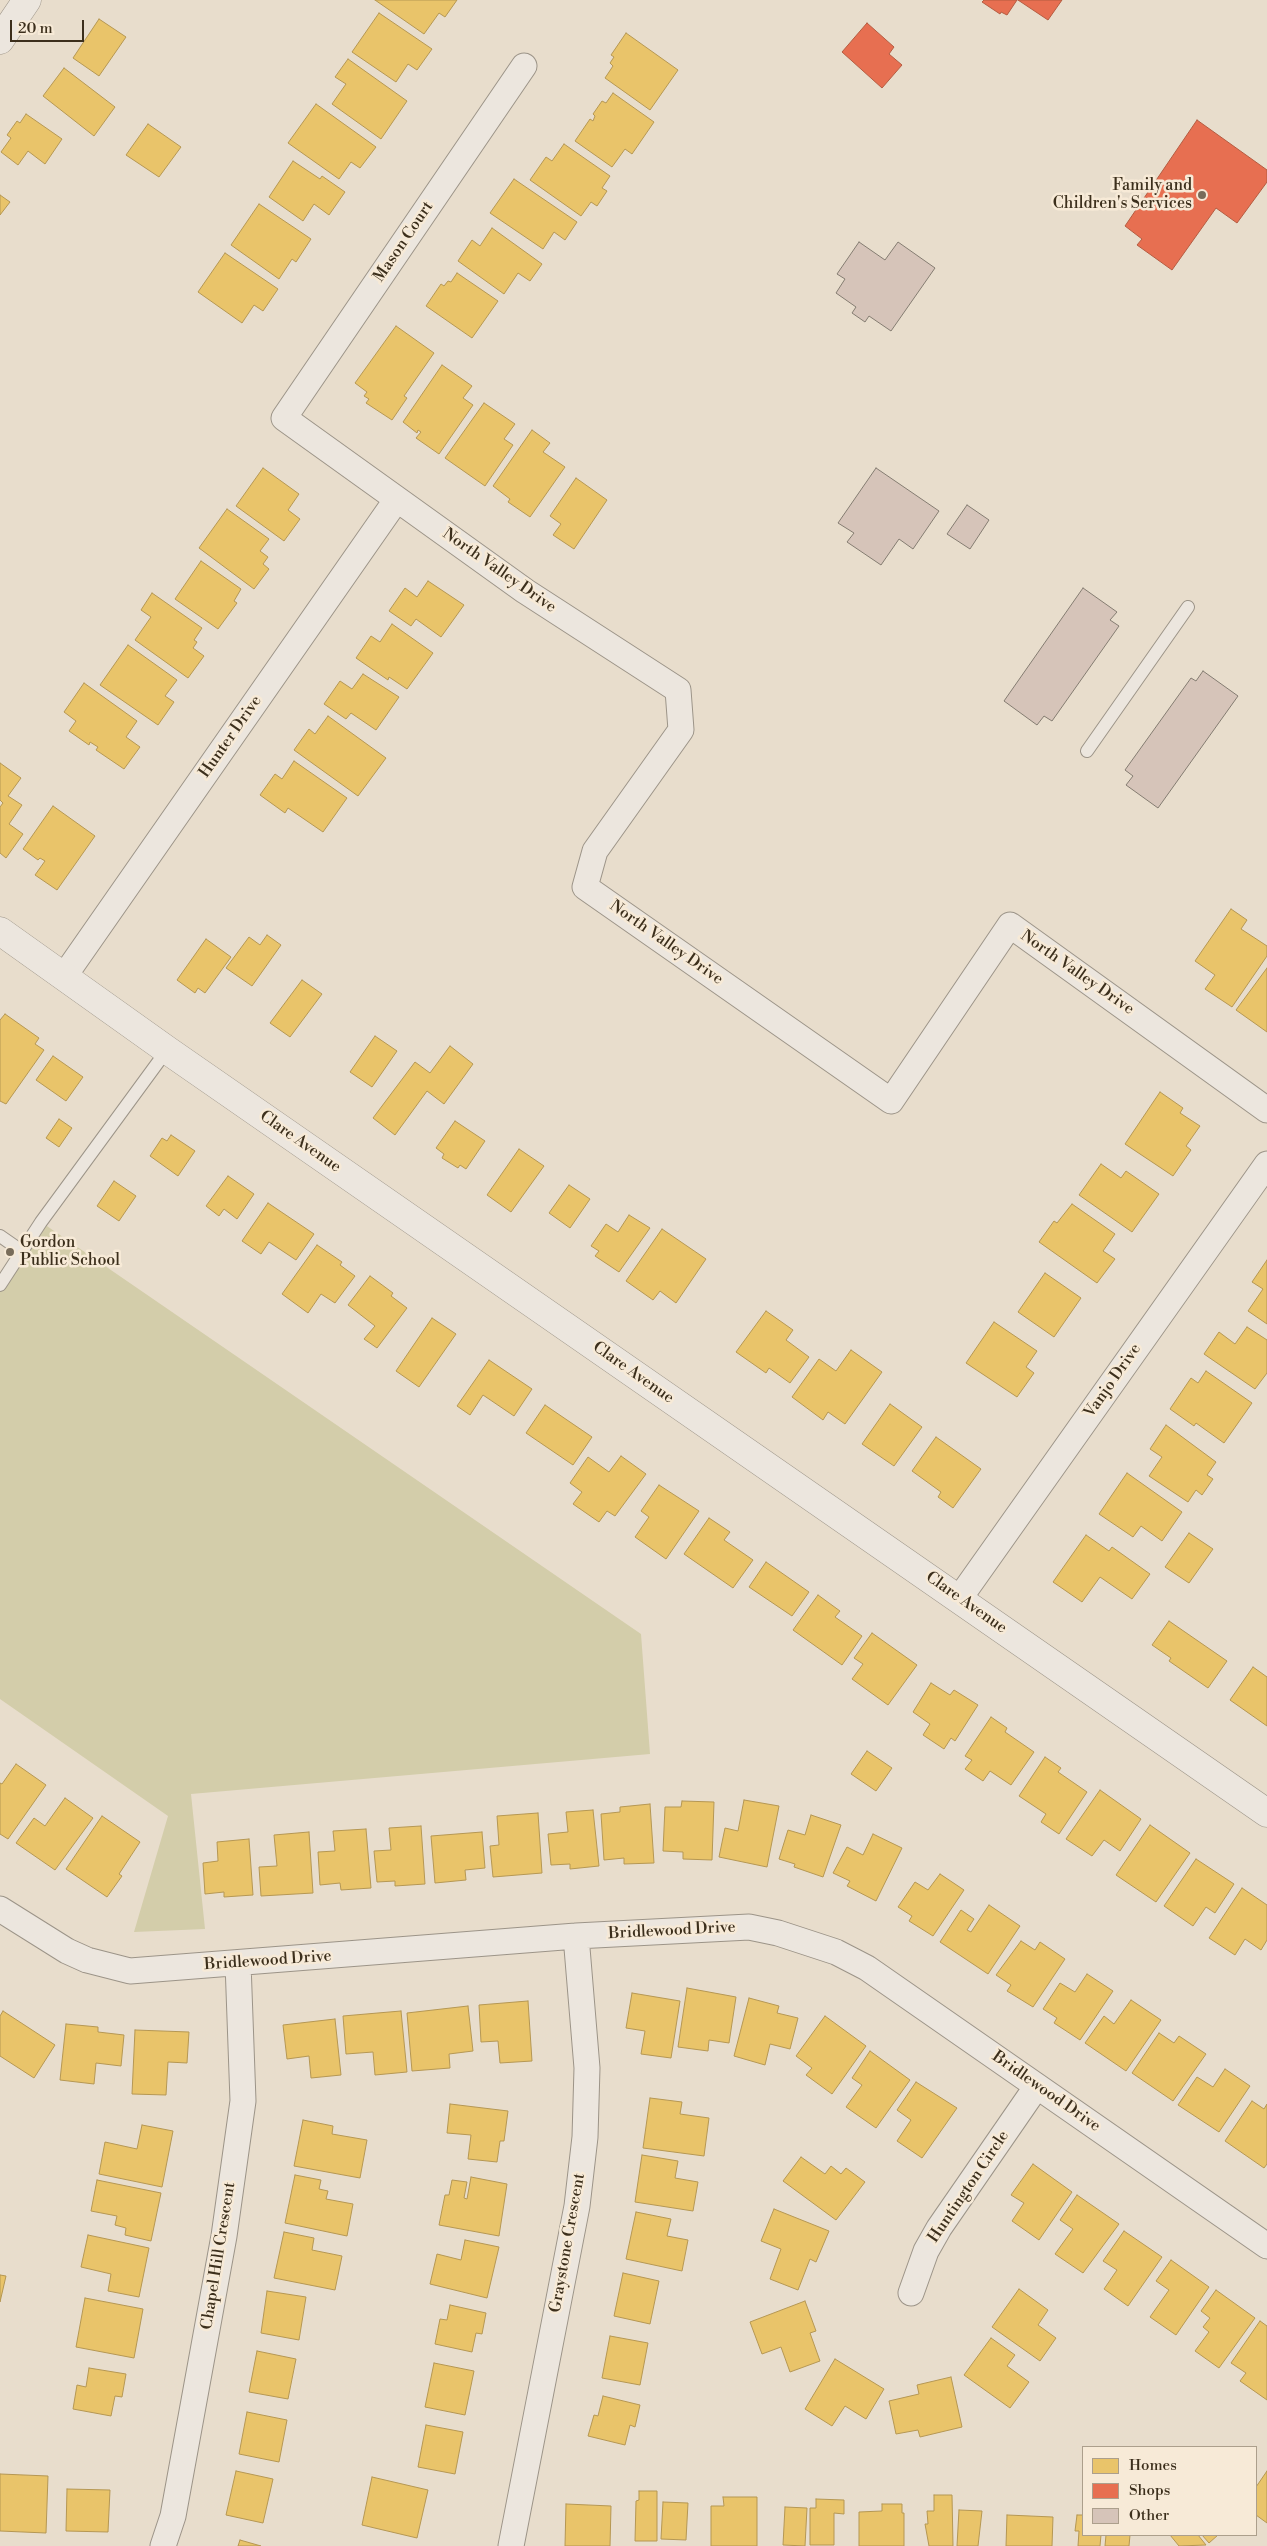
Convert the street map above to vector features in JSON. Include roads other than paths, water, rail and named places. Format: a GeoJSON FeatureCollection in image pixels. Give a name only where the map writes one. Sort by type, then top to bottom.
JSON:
{"type":"FeatureCollection","features":[{"type":"Feature","properties":{"kind":"street"},"geometry":{"type":"LineString","coordinates":[[0,40],[28,0]]}},
{"type":"Feature","properties":{"kind":"street","name":"Mason Court"},"geometry":{"type":"LineString","coordinates":[[284,418],[524,66]]}},
{"type":"Feature","properties":{"kind":"street","name":"North Valley Drive"},"geometry":{"type":"LineString","coordinates":[[284,418],[525,591],[678,690],[681,730],[595,851],[585,887],[592,892],[891,1101],[1010,925],[1267,1110]]}},
{"type":"Feature","properties":{"kind":"street","name":"Hunter Drive"},"geometry":{"type":"LineString","coordinates":[[64,976],[397,499]]}},
{"type":"Feature","properties":{"kind":"street","name":"Clare Avenue"},"geometry":{"type":"LineString","coordinates":[[0,931],[167,1050],[1267,1813]]}},
{"type":"Feature","properties":{"kind":"street","name":"Vanjo Drive"},"geometry":{"type":"LineString","coordinates":[[959,1599],[1267,1164]]}},
{"type":"Feature","properties":{"kind":"street","name":"Bridlewood Drive"},"geometry":{"type":"LineString","coordinates":[[0,1909],[67,1951],[87,1960],[130,1971],[576,1936],[749,1927],[805,1941],[836,1952],[867,1968],[1267,2246]]}},
{"type":"Feature","properties":{"kind":"street","name":"Graystone Crescent"},"geometry":{"type":"LineString","coordinates":[[511,2546],[577,2206],[585,2136],[587,2068],[576,1936]]}},
{"type":"Feature","properties":{"kind":"street","name":"Chapel Hill Crescent"},"geometry":{"type":"LineString","coordinates":[[163,2546],[173,2516],[224,2236],[243,2101],[238,1963]]}},
{"type":"Feature","properties":{"kind":"street","name":"Huntington Circle"},"geometry":{"type":"LineString","coordinates":[[911,2293],[926,2251],[939,2228],[1037,2086]]}},
{"type":"Feature","properties":{"kind":"lane"},"geometry":{"type":"LineString","coordinates":[[1087,751],[1188,607]]}},
{"type":"Feature","properties":{"kind":"lane"},"geometry":{"type":"LineString","coordinates":[[0,1285],[41,1222],[167,1050]]}},
{"type":"Feature","properties":{"kind":"lane"},"geometry":{"type":"LineString","coordinates":[[0,1236],[23,1252]]}},
{"type":"Feature","properties":{"kind":"place","name":"Family and Children's Services"},"geometry":{"type":"Point","coordinates":[1202,195]}},
{"type":"Feature","properties":{"kind":"place","name":"Gordon Public School"},"geometry":{"type":"Point","coordinates":[10,1252]}}]}
